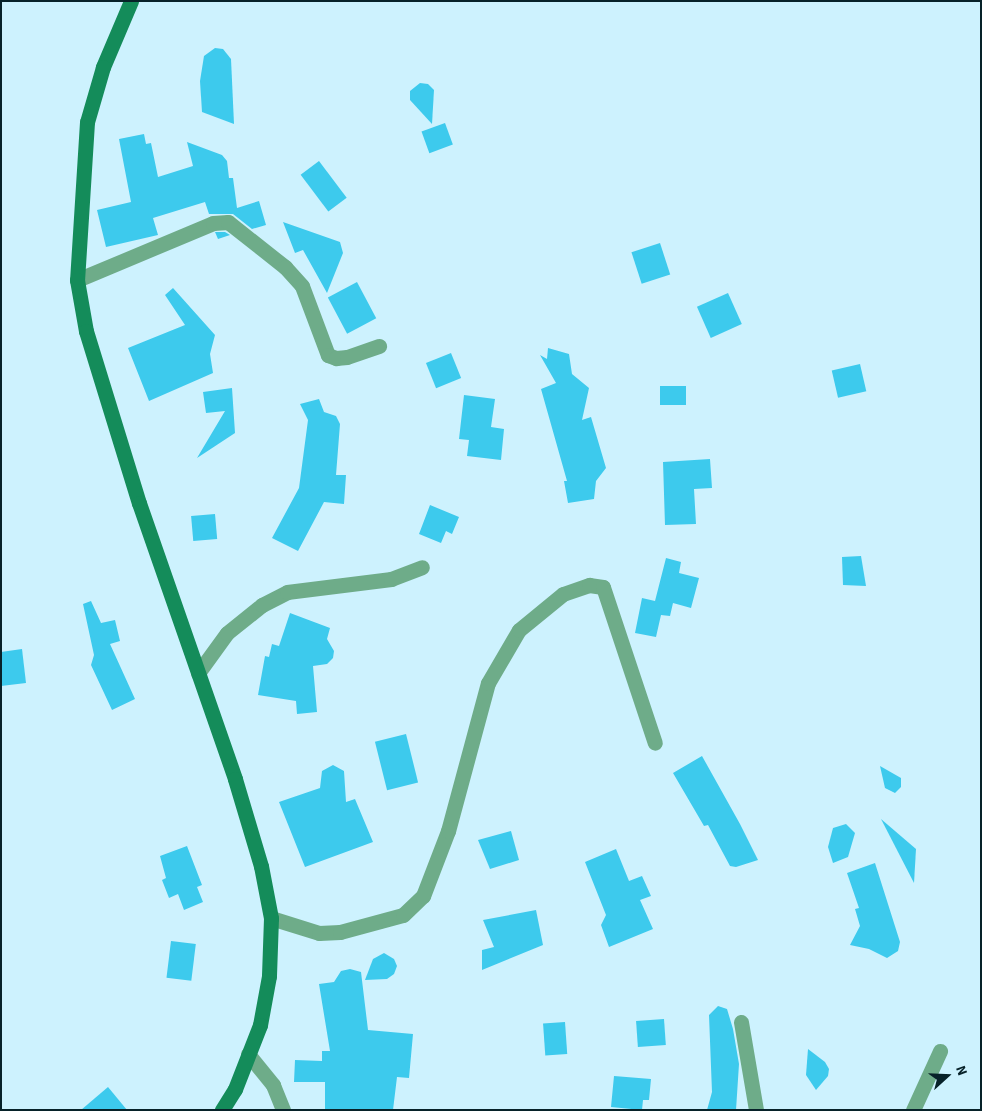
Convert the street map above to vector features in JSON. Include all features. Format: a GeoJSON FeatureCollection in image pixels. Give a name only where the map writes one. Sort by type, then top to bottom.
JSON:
{"type":"FeatureCollection","features":[{"type":"Feature","properties":{"kind":"street"},"geometry":{"type":"LineString","coordinates":[[131,1],[103,67],[87,122],[77,280],[89,340],[139,504],[262,866],[270,918],[269,976],[260,1025],[235,1089],[222,1110]]}},
{"type":"Feature","properties":{"kind":"street"},"geometry":{"type":"LineString","coordinates":[[77,280],[213,223],[228,222],[285,267],[302,286],[328,355],[336,358],[347,357],[379,346]]}},
{"type":"Feature","properties":{"kind":"street"},"geometry":{"type":"LineString","coordinates":[[198,673],[227,634],[262,605],[287,592],[391,579],[422,568]]}},
{"type":"Feature","properties":{"kind":"street"},"geometry":{"type":"LineString","coordinates":[[270,918],[319,933],[340,932],[404,915],[423,896],[448,831],[488,683],[519,630],[563,594],[589,585],[603,587],[655,743]]}},
{"type":"Feature","properties":{"kind":"street"},"geometry":{"type":"LineString","coordinates":[[741,1022],[756,1110]]}},
{"type":"Feature","properties":{"kind":"street"},"geometry":{"type":"LineString","coordinates":[[912,1110],[940,1050]]}},
{"type":"Feature","properties":{"kind":"street"},"geometry":{"type":"LineString","coordinates":[[248,1054],[273,1085],[283,1110]]}},
{"type":"Feature","properties":{"kind":"building"},"geometry":{"type":"Polygon","coordinates":[[[215,48],[223,49],[231,59],[234,124],[202,112],[200,81],[204,56],[215,48]]]}},
{"type":"Feature","properties":{"kind":"building"},"geometry":{"type":"Polygon","coordinates":[[[420,83],[428,84],[434,90],[432,124],[410,100],[410,91],[420,83]]]}},
{"type":"Feature","properties":{"kind":"building"},"geometry":{"type":"Polygon","coordinates":[[[445,123],[453,145],[429,153],[422,132],[445,123]]]}},
{"type":"Feature","properties":{"kind":"building"},"geometry":{"type":"Polygon","coordinates":[[[144,134],[146,144],[151,143],[158,177],[193,166],[187,142],[222,155],[227,161],[229,178],[233,178],[237,208],[259,201],[266,225],[252,229],[233,214],[209,214],[205,202],[153,218],[158,235],[106,247],[97,210],[131,202],[119,139],[144,134]]]}},
{"type":"Feature","properties":{"kind":"building"},"geometry":{"type":"Polygon","coordinates":[[[319,161],[347,198],[328,212],[301,175],[319,161]]]}},
{"type":"Feature","properties":{"kind":"building"},"geometry":{"type":"Polygon","coordinates":[[[283,222],[340,242],[343,253],[327,293],[303,250],[295,253],[283,222]]]}},
{"type":"Feature","properties":{"kind":"building"},"geometry":{"type":"Polygon","coordinates":[[[215,232],[225,232],[230,235],[218,239],[215,232]]]}},
{"type":"Feature","properties":{"kind":"building"},"geometry":{"type":"Polygon","coordinates":[[[660,243],[670,274],[642,284],[631,252],[660,243]]]}},
{"type":"Feature","properties":{"kind":"building"},"geometry":{"type":"Polygon","coordinates":[[[357,282],[376,318],[347,334],[328,297],[357,282]]]}},
{"type":"Feature","properties":{"kind":"building"},"geometry":{"type":"Polygon","coordinates":[[[173,288],[215,335],[210,354],[213,373],[149,401],[128,348],[185,325],[165,295],[173,288]]]}},
{"type":"Feature","properties":{"kind":"building"},"geometry":{"type":"Polygon","coordinates":[[[728,293],[742,324],[711,338],[697,307],[728,293]]]}},
{"type":"Feature","properties":{"kind":"building"},"geometry":{"type":"Polygon","coordinates":[[[548,348],[569,354],[572,374],[589,388],[582,420],[591,417],[606,468],[596,481],[594,499],[568,503],[564,481],[567,481],[541,389],[556,383],[540,355],[547,359],[548,348]]]}},
{"type":"Feature","properties":{"kind":"building"},"geometry":{"type":"Polygon","coordinates":[[[451,353],[461,378],[436,388],[426,363],[451,353]]]}},
{"type":"Feature","properties":{"kind":"building"},"geometry":{"type":"Polygon","coordinates":[[[860,364],[866,391],[838,398],[832,371],[860,364]]]}},
{"type":"Feature","properties":{"kind":"building"},"geometry":{"type":"Polygon","coordinates":[[[660,386],[686,386],[686,405],[660,405],[660,386]]]}},
{"type":"Feature","properties":{"kind":"building"},"geometry":{"type":"Polygon","coordinates":[[[232,388],[235,433],[197,458],[225,411],[206,413],[203,392],[232,388]]]}},
{"type":"Feature","properties":{"kind":"building"},"geometry":{"type":"Polygon","coordinates":[[[464,395],[495,399],[491,427],[504,429],[501,460],[467,456],[469,440],[459,439],[464,395]]]}},
{"type":"Feature","properties":{"kind":"building"},"geometry":{"type":"Polygon","coordinates":[[[319,399],[324,412],[336,416],[340,424],[336,475],[346,475],[344,504],[324,502],[298,551],[272,538],[299,488],[308,420],[300,404],[319,399]]]}},
{"type":"Feature","properties":{"kind":"building"},"geometry":{"type":"Polygon","coordinates":[[[710,459],[712,488],[694,489],[696,524],[665,525],[663,462],[710,459]]]}},
{"type":"Feature","properties":{"kind":"building"},"geometry":{"type":"Polygon","coordinates":[[[430,505],[459,517],[452,534],[446,531],[441,543],[419,534],[430,505]]]}},
{"type":"Feature","properties":{"kind":"building"},"geometry":{"type":"Polygon","coordinates":[[[215,514],[217,539],[193,541],[191,516],[215,514]]]}},
{"type":"Feature","properties":{"kind":"building"},"geometry":{"type":"Polygon","coordinates":[[[861,556],[866,586],[843,585],[842,557],[861,556]]]}},
{"type":"Feature","properties":{"kind":"building"},"geometry":{"type":"Polygon","coordinates":[[[666,558],[681,562],[679,573],[699,578],[691,608],[673,603],[670,616],[661,615],[656,637],[635,633],[642,598],[655,601],[666,558]]]}},
{"type":"Feature","properties":{"kind":"building"},"geometry":{"type":"Polygon","coordinates":[[[91,601],[101,623],[115,620],[120,641],[110,644],[135,699],[112,710],[91,665],[94,655],[83,604],[91,601]]]}},
{"type":"Feature","properties":{"kind":"building"},"geometry":{"type":"Polygon","coordinates":[[[290,613],[330,628],[327,639],[334,651],[333,658],[327,664],[313,666],[317,712],[297,714],[296,701],[258,695],[265,656],[269,657],[272,644],[279,646],[290,613]]]}},
{"type":"Feature","properties":{"kind":"building"},"geometry":{"type":"Polygon","coordinates":[[[22,649],[26,683],[1,686],[1,652],[22,649]]]}},
{"type":"Feature","properties":{"kind":"building"},"geometry":{"type":"Polygon","coordinates":[[[406,734],[418,783],[387,790],[375,742],[406,734]]]}},
{"type":"Feature","properties":{"kind":"building"},"geometry":{"type":"Polygon","coordinates":[[[702,756],[758,860],[736,867],[730,866],[708,825],[704,826],[673,773],[702,756]]]}},
{"type":"Feature","properties":{"kind":"building"},"geometry":{"type":"Polygon","coordinates":[[[333,765],[344,771],[346,802],[355,799],[373,842],[305,867],[279,802],[320,788],[322,771],[333,765]]]}},
{"type":"Feature","properties":{"kind":"building"},"geometry":{"type":"Polygon","coordinates":[[[880,766],[901,778],[901,787],[895,793],[885,788],[880,766]]]}},
{"type":"Feature","properties":{"kind":"building"},"geometry":{"type":"Polygon","coordinates":[[[881,819],[916,849],[914,883],[881,819]]]}},
{"type":"Feature","properties":{"kind":"building"},"geometry":{"type":"Polygon","coordinates":[[[846,824],[855,833],[848,857],[833,863],[828,847],[833,828],[846,824]]]}},
{"type":"Feature","properties":{"kind":"building"},"geometry":{"type":"Polygon","coordinates":[[[511,831],[519,860],[490,869],[478,840],[511,831]]]}},
{"type":"Feature","properties":{"kind":"building"},"geometry":{"type":"Polygon","coordinates":[[[187,846],[202,885],[197,887],[203,902],[184,910],[178,894],[169,898],[162,880],[166,878],[160,856],[187,846]]]}},
{"type":"Feature","properties":{"kind":"building"},"geometry":{"type":"Polygon","coordinates":[[[616,849],[629,881],[642,876],[651,896],[640,900],[653,929],[609,947],[601,925],[606,915],[585,862],[616,849]]]}},
{"type":"Feature","properties":{"kind":"building"},"geometry":{"type":"Polygon","coordinates":[[[875,863],[900,942],[898,951],[887,958],[869,949],[850,945],[860,926],[855,909],[859,908],[847,873],[875,863]]]}},
{"type":"Feature","properties":{"kind":"building"},"geometry":{"type":"Polygon","coordinates":[[[536,910],[543,945],[482,970],[482,950],[494,947],[483,920],[536,910]]]}},
{"type":"Feature","properties":{"kind":"building"},"geometry":{"type":"Polygon","coordinates":[[[171,941],[196,944],[191,981],[166,978],[171,941]]]}},
{"type":"Feature","properties":{"kind":"building"},"geometry":{"type":"Polygon","coordinates":[[[384,953],[394,959],[397,966],[394,974],[387,979],[365,980],[373,959],[384,953]]]}},
{"type":"Feature","properties":{"kind":"building"},"geometry":{"type":"Polygon","coordinates":[[[350,969],[361,972],[368,1030],[413,1034],[409,1078],[397,1077],[393,1110],[325,1110],[325,1082],[294,1082],[295,1060],[322,1061],[322,1051],[330,1051],[319,984],[334,982],[341,971],[350,969]]]}},
{"type":"Feature","properties":{"kind":"building"},"geometry":{"type":"Polygon","coordinates":[[[718,1006],[727,1009],[733,1029],[739,1064],[736,1110],[707,1110],[712,1092],[709,1015],[718,1006]]]}},
{"type":"Feature","properties":{"kind":"building"},"geometry":{"type":"Polygon","coordinates":[[[664,1019],[666,1045],[638,1047],[636,1021],[664,1019]]]}},
{"type":"Feature","properties":{"kind":"building"},"geometry":{"type":"Polygon","coordinates":[[[565,1022],[567,1054],[545,1055],[543,1024],[565,1022]]]}},
{"type":"Feature","properties":{"kind":"building"},"geometry":{"type":"Polygon","coordinates":[[[808,1049],[825,1062],[829,1069],[828,1076],[816,1090],[806,1075],[808,1049]]]}},
{"type":"Feature","properties":{"kind":"building"},"geometry":{"type":"Polygon","coordinates":[[[614,1076],[651,1079],[649,1100],[643,1100],[642,1110],[611,1107],[614,1076]]]}},
{"type":"Feature","properties":{"kind":"building"},"geometry":{"type":"Polygon","coordinates":[[[108,1087],[127,1110],[81,1110],[108,1087]]]}}]}
